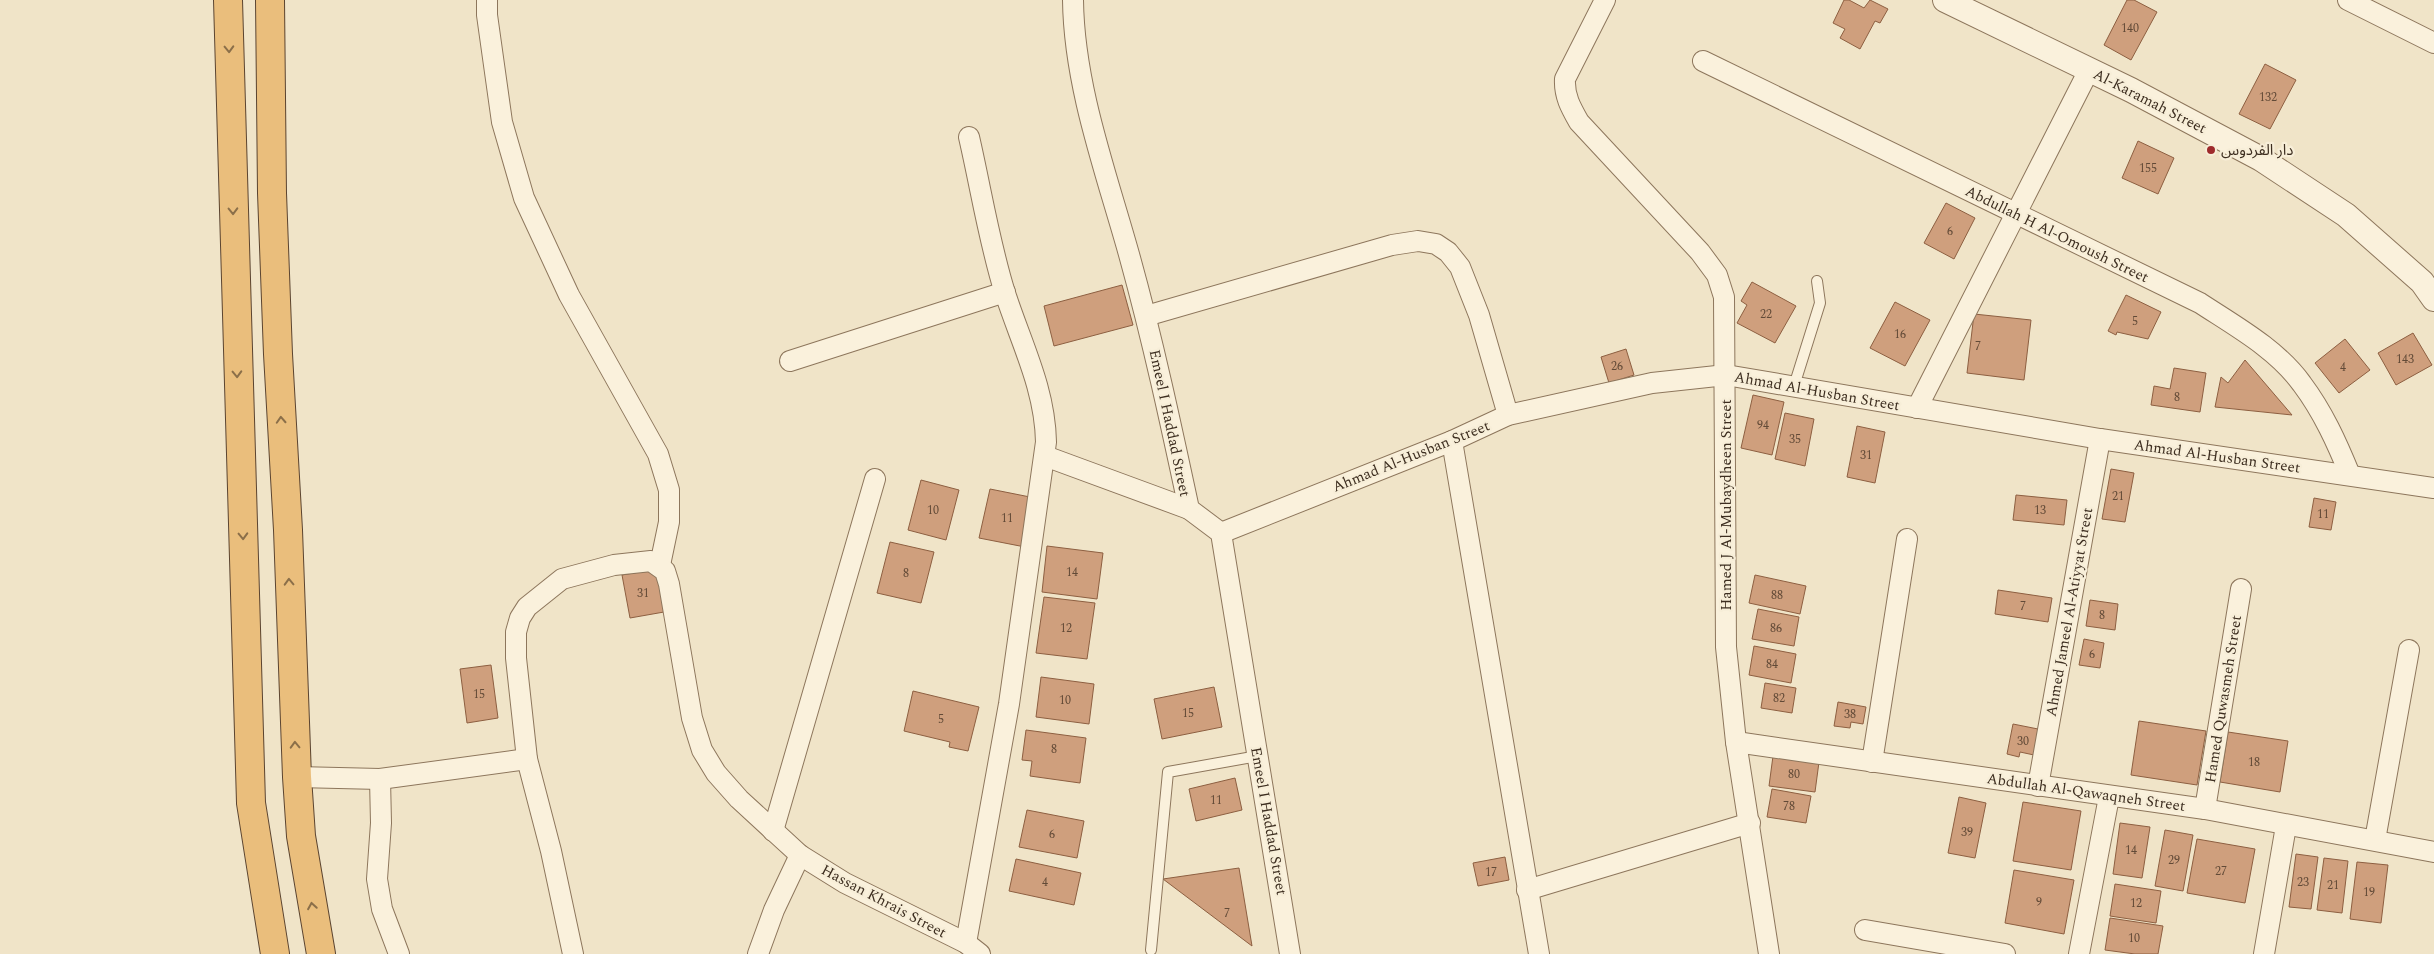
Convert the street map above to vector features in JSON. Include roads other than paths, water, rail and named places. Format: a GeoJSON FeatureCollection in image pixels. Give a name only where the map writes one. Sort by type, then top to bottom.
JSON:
{"type":"FeatureCollection","features":[{"type":"Feature","properties":{"kind":"highway"},"geometry":{"type":"LineString","coordinates":[[228,0],[250,803],[275,954]]}},
{"type":"Feature","properties":{"kind":"highway"},"geometry":{"type":"LineString","coordinates":[[270,0],[272,193],[278,354],[288,530],[297,777],[301,836],[321,954]]}},
{"type":"Feature","properties":{"kind":"street"},"geometry":{"type":"LineString","coordinates":[[487,0],[487,15],[502,122],[524,198],[569,295],[658,454],[669,490],[669,522],[660,565],[651,561],[635,562],[562,580],[527,607],[520,618],[516,632],[516,658],[527,759],[551,851],[572,954]]}},
{"type":"Feature","properties":{"kind":"street","name":"Emeel I Haddad Street"},"geometry":{"type":"LineString","coordinates":[[1073,0],[1078,58],[1090,112],[1146,316],[1189,509],[1221,533],[1290,954]]}},
{"type":"Feature","properties":{"kind":"street","name":"Hamed J Al-Mubaydheen Street"},"geometry":{"type":"LineString","coordinates":[[1605,0],[1569,68],[1564,90],[1579,122],[1700,252],[1717,275],[1724,297],[1726,375],[1726,647],[1736,742],[1769,954]]}},
{"type":"Feature","properties":{"kind":"street","name":"Al-Karamah Street"},"geometry":{"type":"LineString","coordinates":[[1945,0],[2089,70],[2261,158],[2307,187],[2346,215],[2422,282],[2434,299]]}},
{"type":"Feature","properties":{"kind":"street"},"geometry":{"type":"LineString","coordinates":[[2348,0],[2434,43]]}},
{"type":"Feature","properties":{"kind":"street","name":"Abdullah H Al-Omoush Street"},"geometry":{"type":"LineString","coordinates":[[1703,61],[2200,303],[2243,331],[2275,356],[2301,382],[2321,411],[2350,475]]}},
{"type":"Feature","properties":{"kind":"street"},"geometry":{"type":"LineString","coordinates":[[1916,408],[2089,70]]}},
{"type":"Feature","properties":{"kind":"street"},"geometry":{"type":"LineString","coordinates":[[969,137],[1005,292],[1037,381],[1045,422],[1045,456],[973,949]]}},
{"type":"Feature","properties":{"kind":"street"},"geometry":{"type":"LineString","coordinates":[[1146,316],[1392,245],[1418,241],[1436,244],[1448,252],[1460,267],[1479,315],[1508,415]]}},
{"type":"Feature","properties":{"kind":"street"},"geometry":{"type":"LineString","coordinates":[[790,361],[1005,292]]}},
{"type":"Feature","properties":{"kind":"street","name":"Ahmad Al-Husban Street"},"geometry":{"type":"LineString","coordinates":[[1221,533],[1452,441],[1508,415],[1652,383],[1726,375],[2100,439],[2434,488]]}},
{"type":"Feature","properties":{"kind":"street","name":"Ahmed Jameel Al-Atiyyat Street"},"geometry":{"type":"LineString","coordinates":[[2038,786],[2100,439]]}},
{"type":"Feature","properties":{"kind":"street"},"geometry":{"type":"LineString","coordinates":[[1452,441],[1526,890],[1539,954]]}},
{"type":"Feature","properties":{"kind":"street"},"geometry":{"type":"LineString","coordinates":[[1045,456],[1189,509]]}},
{"type":"Feature","properties":{"kind":"street"},"geometry":{"type":"LineString","coordinates":[[773,831],[875,479]]}},
{"type":"Feature","properties":{"kind":"street"},"geometry":{"type":"LineString","coordinates":[[1872,762],[1907,539]]}},
{"type":"Feature","properties":{"kind":"street","name":"Hassan Khrais Street"},"geometry":{"type":"LineString","coordinates":[[660,565],[665,570],[669,584],[685,687],[702,750],[716,773],[773,831],[800,855],[845,884],[973,949]]}},
{"type":"Feature","properties":{"kind":"street","name":"Hamed Quwasmeh Street"},"geometry":{"type":"LineString","coordinates":[[2205,809],[2241,589]]}},
{"type":"Feature","properties":{"kind":"street"},"geometry":{"type":"LineString","coordinates":[[2375,840],[2409,650]]}},
{"type":"Feature","properties":{"kind":"street","name":"Abdullah Al-Qawaqneh Street"},"geometry":{"type":"LineString","coordinates":[[1736,742],[2109,797],[2205,809],[2286,826],[2375,840],[2434,852]]}},
{"type":"Feature","properties":{"kind":"street"},"geometry":{"type":"LineString","coordinates":[[297,777],[380,779],[527,759]]}},
{"type":"Feature","properties":{"kind":"street"},"geometry":{"type":"LineString","coordinates":[[380,779],[381,823],[377,879],[382,909],[400,954]]}},
{"type":"Feature","properties":{"kind":"street"},"geometry":{"type":"LineString","coordinates":[[2079,954],[2109,797]]}},
{"type":"Feature","properties":{"kind":"street"},"geometry":{"type":"LineString","coordinates":[[1526,890],[1750,823]]}},
{"type":"Feature","properties":{"kind":"street"},"geometry":{"type":"LineString","coordinates":[[2264,954],[2286,826]]}},
{"type":"Feature","properties":{"kind":"street"},"geometry":{"type":"LineString","coordinates":[[758,954],[774,910],[800,855]]}},
{"type":"Feature","properties":{"kind":"street"},"geometry":{"type":"LineString","coordinates":[[1865,930],[2004,954]]}},
{"type":"Feature","properties":{"kind":"lane"},"geometry":{"type":"LineString","coordinates":[[1794,386],[1820,303],[1817,281]]}},
{"type":"Feature","properties":{"kind":"lane"},"geometry":{"type":"LineString","coordinates":[[1151,950],[1168,772],[1258,756]]}},
{"type":"Feature","properties":{"kind":"place","name":"دار الفردوس"},"geometry":{"type":"Point","coordinates":[2211,150]}}]}
